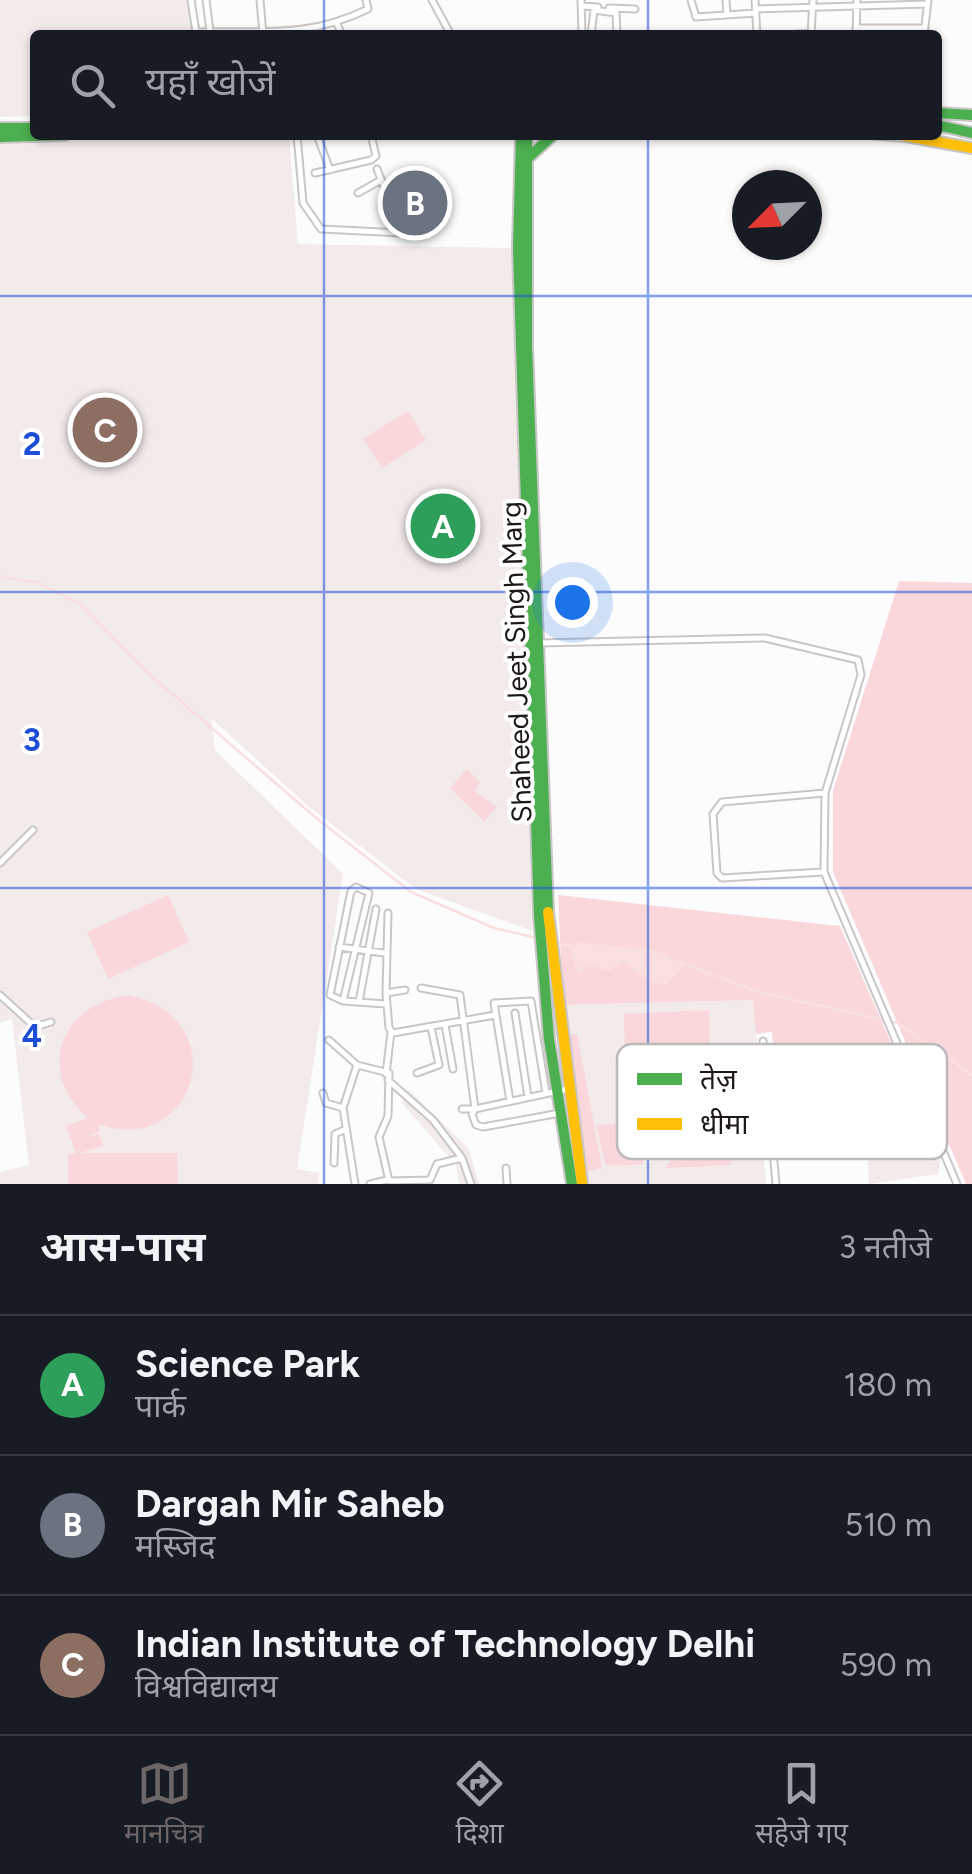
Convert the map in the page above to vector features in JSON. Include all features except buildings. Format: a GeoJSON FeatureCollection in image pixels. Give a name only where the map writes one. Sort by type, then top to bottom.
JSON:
{"type":"FeatureCollection","features":[{"type":"Feature","properties":{"kind":"main road"},"geometry":{"type":"LineString","coordinates":[[942,113],[972,115]]}},
{"type":"Feature","properties":{"kind":"main road"},"geometry":{"type":"LineString","coordinates":[[942,125],[971,132]]}},
{"type":"Feature","properties":{"kind":"main road"},"geometry":{"type":"LineString","coordinates":[[0,128],[30,128]]}},
{"type":"Feature","properties":{"kind":"main road"},"geometry":{"type":"LineString","coordinates":[[0,137],[30,136]]}},
{"type":"Feature","properties":{"kind":"main road","name":"Shaheed Jeet Singh Marg"},"geometry":{"type":"LineString","coordinates":[[524,140],[518,248],[535,643]]}},
{"type":"Feature","properties":{"kind":"main road","name":"Shaheed Jeet Singh Marg"},"geometry":{"type":"LineString","coordinates":[[525,140],[535,643],[549,1039],[564,1090],[582,1184]]}},
{"type":"Feature","properties":{"kind":"main road"},"geometry":{"type":"LineString","coordinates":[[527,159],[548,140]]}},
{"type":"Feature","properties":{"kind":"main road"},"geometry":{"type":"LineString","coordinates":[[925,140],[972,148]]}},
{"type":"Feature","properties":{"kind":"main road","name":"Shaheed Jeet Singh Marg"},"geometry":{"type":"LineString","coordinates":[[564,1090],[572,1184]]}},
{"type":"Feature","properties":{"kind":"street"},"geometry":{"type":"LineString","coordinates":[[191,0],[195,30]]}},
{"type":"Feature","properties":{"kind":"street"},"geometry":{"type":"LineString","coordinates":[[206,0],[210,30]]}},
{"type":"Feature","properties":{"kind":"street"},"geometry":{"type":"LineString","coordinates":[[260,0],[263,30]]}},
{"type":"Feature","properties":{"kind":"street"},"geometry":{"type":"LineString","coordinates":[[308,30],[338,24],[368,9],[366,0]]}},
{"type":"Feature","properties":{"kind":"street"},"geometry":{"type":"LineString","coordinates":[[432,0],[448,30]]}},
{"type":"Feature","properties":{"kind":"street"},"geometry":{"type":"LineString","coordinates":[[691,0],[696,18],[813,2],[928,2],[925,30]]}},
{"type":"Feature","properties":{"kind":"street"},"geometry":{"type":"LineString","coordinates":[[726,0],[728,15]]}},
{"type":"Feature","properties":{"kind":"street"},"geometry":{"type":"LineString","coordinates":[[755,0],[757,30]]}},
{"type":"Feature","properties":{"kind":"street"},"geometry":{"type":"LineString","coordinates":[[812,30],[813,2]]}},
{"type":"Feature","properties":{"kind":"street"},"geometry":{"type":"LineString","coordinates":[[856,30],[857,2]]}},
{"type":"Feature","properties":{"kind":"street"},"geometry":{"type":"LineString","coordinates":[[582,30],[581,3],[635,9]]}},
{"type":"Feature","properties":{"kind":"street"},"geometry":{"type":"LineString","coordinates":[[592,30],[594,10],[616,13],[616,30]]}},
{"type":"Feature","properties":{"kind":"street"},"geometry":{"type":"LineString","coordinates":[[338,24],[340,30]]}},
{"type":"Feature","properties":{"kind":"street"},"geometry":{"type":"LineString","coordinates":[[219,30],[245,30]]}},
{"type":"Feature","properties":{"kind":"street"},"geometry":{"type":"LineString","coordinates":[[298,140],[303,203],[316,226],[326,230],[402,233]]}},
{"type":"Feature","properties":{"kind":"street"},"geometry":{"type":"LineString","coordinates":[[319,140],[330,170]]}},
{"type":"Feature","properties":{"kind":"street"},"geometry":{"type":"LineString","coordinates":[[315,174],[371,160],[376,156],[372,140]]}},
{"type":"Feature","properties":{"kind":"street"},"geometry":{"type":"LineString","coordinates":[[377,169],[392,207],[403,210],[402,243]]}},
{"type":"Feature","properties":{"kind":"street"},"geometry":{"type":"LineString","coordinates":[[358,193],[381,180]]}},
{"type":"Feature","properties":{"kind":"street"},"geometry":{"type":"LineString","coordinates":[[535,643],[765,638],[856,658],[861,675],[825,794],[824,872],[899,1044]]}},
{"type":"Feature","properties":{"kind":"street"},"geometry":{"type":"LineString","coordinates":[[824,872],[720,877],[713,814],[722,802],[825,794]]}},
{"type":"Feature","properties":{"kind":"street"},"geometry":{"type":"LineString","coordinates":[[0,863],[33,830]]}},
{"type":"Feature","properties":{"kind":"street"},"geometry":{"type":"LineString","coordinates":[[343,1002],[369,892],[356,887],[351,891],[330,994],[343,1002],[386,1004]]}},
{"type":"Feature","properties":{"kind":"street"},"geometry":{"type":"LineString","coordinates":[[358,1002],[376,909]]}},
{"type":"Feature","properties":{"kind":"street"},"geometry":{"type":"LineString","coordinates":[[388,914],[384,953],[391,1032],[388,1116],[378,1137],[388,1180]]}},
{"type":"Feature","properties":{"kind":"street"},"geometry":{"type":"LineString","coordinates":[[339,946],[384,953]]}},
{"type":"Feature","properties":{"kind":"street"},"geometry":{"type":"LineString","coordinates":[[421,988],[458,993],[476,1124],[483,1127],[563,1113]]}},
{"type":"Feature","properties":{"kind":"street"},"geometry":{"type":"LineString","coordinates":[[386,993],[405,990]]}},
{"type":"Feature","properties":{"kind":"street"},"geometry":{"type":"LineString","coordinates":[[0,995],[35,1027],[51,1022]]}},
{"type":"Feature","properties":{"kind":"street"},"geometry":{"type":"LineString","coordinates":[[510,1102],[494,1003],[531,1001],[546,1093]]}},
{"type":"Feature","properties":{"kind":"street"},"geometry":{"type":"LineString","coordinates":[[514,1013],[528,1097]]}},
{"type":"Feature","properties":{"kind":"street"},"geometry":{"type":"LineString","coordinates":[[391,1032],[495,1015]]}},
{"type":"Feature","properties":{"kind":"street"},"geometry":{"type":"LineString","coordinates":[[444,1025],[453,1069]]}},
{"type":"Feature","properties":{"kind":"street"},"geometry":{"type":"LineString","coordinates":[[417,1072],[438,1065],[430,1027]]}},
{"type":"Feature","properties":{"kind":"street"},"geometry":{"type":"LineString","coordinates":[[329,1040],[357,1066],[387,1077],[434,1120],[462,1158],[470,1184]]}},
{"type":"Feature","properties":{"kind":"street"},"geometry":{"type":"LineString","coordinates":[[354,1184],[342,1108],[357,1066]]}},
{"type":"Feature","properties":{"kind":"street"},"geometry":{"type":"LineString","coordinates":[[462,1109],[564,1090]]}},
{"type":"Feature","properties":{"kind":"street"},"geometry":{"type":"LineString","coordinates":[[323,1093],[326,1103],[342,1108]]}},
{"type":"Feature","properties":{"kind":"street"},"geometry":{"type":"LineString","coordinates":[[334,1163],[335,1134],[346,1129]]}},
{"type":"Feature","properties":{"kind":"street"},"geometry":{"type":"LineString","coordinates":[[370,1184],[428,1180],[437,1164],[462,1158]]}},
{"type":"Feature","properties":{"kind":"street"},"geometry":{"type":"LineString","coordinates":[[774,1159],[776,1184]]}},
{"type":"Feature","properties":{"kind":"street"},"geometry":{"type":"LineString","coordinates":[[947,1159],[957,1184]]}},
{"type":"Feature","properties":{"kind":"street"},"geometry":{"type":"LineString","coordinates":[[506,1168],[507,1184]]}},
{"type":"Feature","properties":{"kind":"shaded area"},"geometry":{"type":"Polygon","coordinates":[[[0,0],[189,0],[193,30],[30,30],[30,116],[0,117],[0,0]]]}},
{"type":"Feature","properties":{"kind":"shaded area"},"geometry":{"type":"Polygon","coordinates":[[[65,140],[289,140],[298,244],[513,248],[532,931],[416,889],[308,806],[211,718],[215,750],[343,874],[297,1169],[319,1173],[318,1184],[0,1184],[0,1172],[29,1165],[12,1019],[0,1023],[0,144],[65,140]]]}},
{"type":"Feature","properties":{"kind":"shaded area"},"geometry":{"type":"Polygon","coordinates":[[[408,411],[426,440],[382,468],[363,439],[408,411]]]}},
{"type":"Feature","properties":{"kind":"shaded area"},"geometry":{"type":"Polygon","coordinates":[[[466,501],[477,517],[419,552],[409,535],[466,501]]]}},
{"type":"Feature","properties":{"kind":"shaded area"},"geometry":{"type":"Polygon","coordinates":[[[899,581],[972,583],[972,1184],[966,1184],[947,1139],[947,1044],[906,1044],[833,872],[833,791],[899,581]]]}},
{"type":"Feature","properties":{"kind":"shaded area"},"geometry":{"type":"Polygon","coordinates":[[[467,769],[480,782],[475,791],[497,807],[484,821],[450,788],[467,769]]]}},
{"type":"Feature","properties":{"kind":"shaded area"},"geometry":{"type":"Polygon","coordinates":[[[168,895],[189,942],[108,979],[87,932],[168,895]]]}},
{"type":"Feature","properties":{"kind":"shaded area"},"geometry":{"type":"Polygon","coordinates":[[[558,895],[840,926],[892,1044],[773,1044],[772,1032],[756,1034],[753,1000],[563,1005],[558,895]]]}},
{"type":"Feature","properties":{"kind":"shaded area"},"geometry":{"type":"Polygon","coordinates":[[[578,942],[655,950],[685,965],[665,985],[652,983],[622,961],[609,971],[589,965],[579,973],[569,951],[578,942]]]}},
{"type":"Feature","properties":{"kind":"shaded area"},"geometry":{"type":"Polygon","coordinates":[[[129,995],[163,1009],[183,1030],[192,1055],[190,1081],[179,1105],[159,1122],[132,1129],[98,1124],[100,1131],[84,1138],[99,1134],[103,1146],[80,1153],[177,1153],[178,1184],[68,1184],[68,1154],[76,1153],[66,1126],[88,1118],[71,1099],[62,1080],[59,1060],[63,1042],[86,1011],[129,995]]]}},
{"type":"Feature","properties":{"kind":"shaded area"},"geometry":{"type":"Polygon","coordinates":[[[754,1000],[757,1044],[617,1044],[617,1159],[764,1159],[766,1184],[582,1184],[563,1005],[754,1000]]]}},
{"type":"Feature","properties":{"kind":"shaded area"},"geometry":{"type":"Polygon","coordinates":[[[709,1010],[710,1044],[625,1044],[624,1014],[709,1010]]]}},
{"type":"Feature","properties":{"kind":"shaded area"},"geometry":{"type":"Polygon","coordinates":[[[569,1034],[577,1034],[602,1168],[583,1172],[569,1034]]]}},
{"type":"Feature","properties":{"kind":"shaded area"},"geometry":{"type":"Polygon","coordinates":[[[409,1090],[469,1149],[479,1184],[459,1184],[456,1165],[402,1103],[409,1090]]]}},
{"type":"Feature","properties":{"kind":"shaded area"},"geometry":{"type":"Polygon","coordinates":[[[617,1124],[617,1159],[643,1159],[643,1164],[606,1166],[596,1125],[617,1124]]]}},
{"type":"Feature","properties":{"kind":"shaded area"},"geometry":{"type":"Polygon","coordinates":[[[672,1159],[731,1159],[731,1165],[666,1168],[672,1159]]]}},
{"type":"Feature","properties":{"kind":"shaded area"},"geometry":{"type":"Polygon","coordinates":[[[868,1159],[940,1159],[938,1174],[869,1184],[868,1159]]]}},
{"type":"Feature","properties":{"kind":"waterway"},"geometry":{"type":"LineString","coordinates":[[0,577],[37,582],[80,604],[150,675],[315,817],[411,892],[494,928],[541,939]]}},
{"type":"Feature","properties":{"kind":"waterway"},"geometry":{"type":"LineString","coordinates":[[549,941],[575,947]]}},
{"type":"Feature","properties":{"kind":"waterway"},"geometry":{"type":"LineString","coordinates":[[677,961],[758,992],[898,1023],[928,1044]]}},
{"type":"Feature","properties":{"kind":"waterway"},"geometry":{"type":"LineString","coordinates":[[947,1057],[972,1075]]}},
{"type":"Feature","properties":{"kind":"traffic: fast"},"geometry":{"type":"LineString","coordinates":[[942,113],[972,115]]}},
{"type":"Feature","properties":{"kind":"traffic: fast"},"geometry":{"type":"LineString","coordinates":[[942,126],[972,133]]}},
{"type":"Feature","properties":{"kind":"traffic: fast"},"geometry":{"type":"LineString","coordinates":[[0,128],[30,128]]}},
{"type":"Feature","properties":{"kind":"traffic: fast"},"geometry":{"type":"LineString","coordinates":[[0,137],[30,136]]}},
{"type":"Feature","properties":{"kind":"traffic: fast"},"geometry":{"type":"LineString","coordinates":[[521,140],[518,248],[539,915],[549,1039],[572,1184]]}},
{"type":"Feature","properties":{"kind":"traffic: fast"},"geometry":{"type":"LineString","coordinates":[[527,140],[527,346],[548,912]]}},
{"type":"Feature","properties":{"kind":"traffic: fast"},"geometry":{"type":"LineString","coordinates":[[528,158],[548,140]]}},
{"type":"Feature","properties":{"kind":"traffic: slow"},"geometry":{"type":"LineString","coordinates":[[928,140],[972,148]]}},
{"type":"Feature","properties":{"kind":"traffic: slow"},"geometry":{"type":"LineString","coordinates":[[548,912],[582,1184]]}},
{"type":"Feature","properties":{"kind":"place","name":"Dargah Mir Saheb"},"geometry":{"type":"Point","coordinates":[415,203]}},
{"type":"Feature","properties":{"kind":"place","name":"Indian Institute of Technology Delhi"},"geometry":{"type":"Point","coordinates":[105,430]}},
{"type":"Feature","properties":{"kind":"place","name":"Science Park"},"geometry":{"type":"Point","coordinates":[443,526]}}]}
